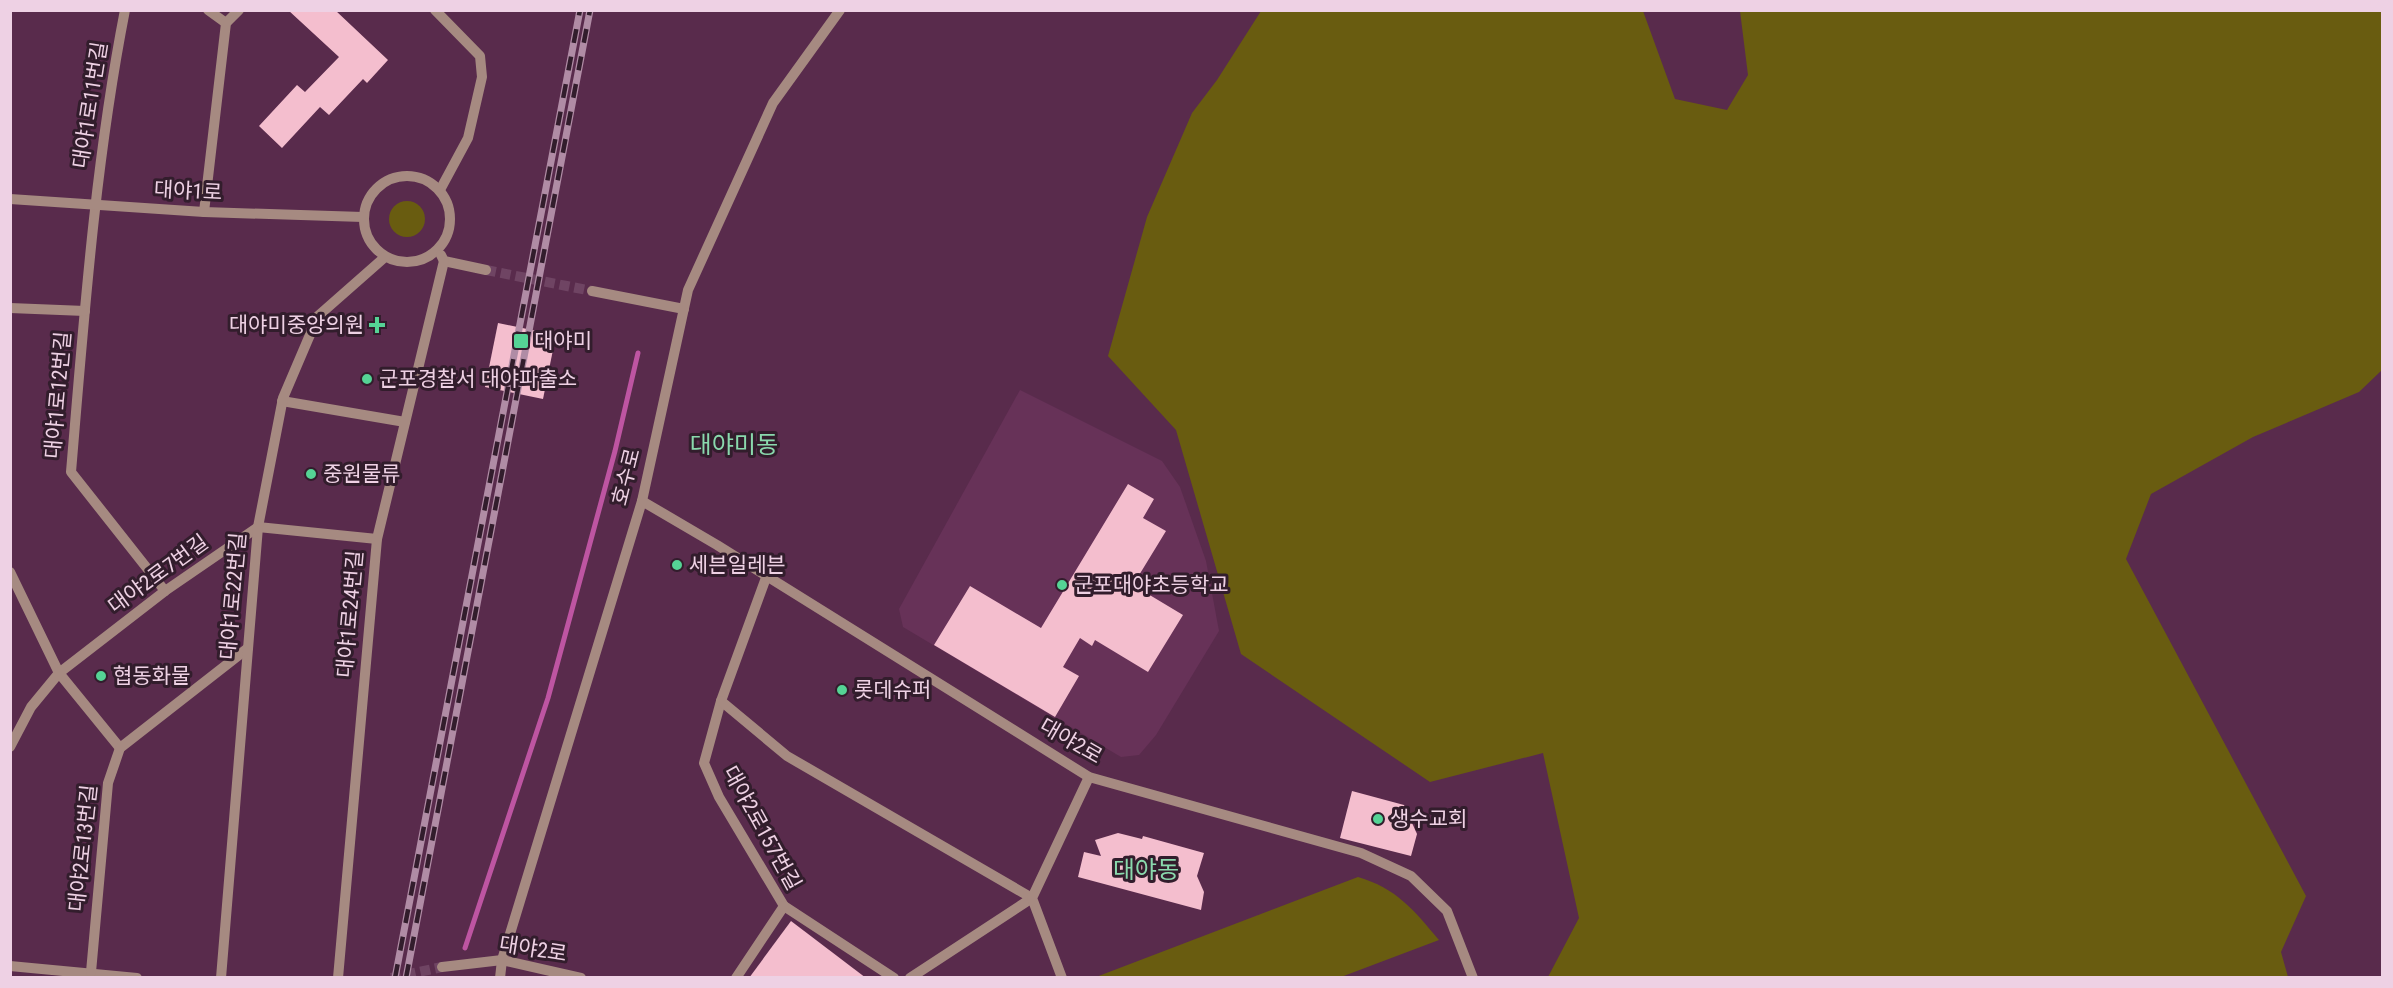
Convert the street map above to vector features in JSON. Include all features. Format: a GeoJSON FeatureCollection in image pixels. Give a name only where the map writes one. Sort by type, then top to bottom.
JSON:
{"type":"FeatureCollection","features":[{"type":"Feature","properties":{"kind":"street","name":"대야1로11번길"},"geometry":{"type":"LineString","coordinates":[[95,205],[114,65],[125,10]]}},
{"type":"Feature","properties":{"kind":"street"},"geometry":{"type":"LineString","coordinates":[[208,10],[226,23]]}},
{"type":"Feature","properties":{"kind":"street"},"geometry":{"type":"LineString","coordinates":[[204,212],[226,23],[239,10]]}},
{"type":"Feature","properties":{"kind":"street"},"geometry":{"type":"LineString","coordinates":[[435,10],[480,56],[482,77],[468,138],[440,190]]}},
{"type":"Feature","properties":{"kind":"street","name":"호수로"},"geometry":{"type":"LineString","coordinates":[[500,978],[502,960],[642,501],[688,290],[772,103],[840,10]]}},
{"type":"Feature","properties":{"kind":"street"},"geometry":{"type":"LineString","coordinates":[[410,175],[426,179],[440,190],[447,201],[450,227],[437,250],[426,258],[412,262],[385,257],[369,240],[363,217],[368,200],[378,186],[393,178],[410,175]]}},
{"type":"Feature","properties":{"kind":"street","name":"대야1로"},"geometry":{"type":"LineString","coordinates":[[10,199],[204,212],[363,217]]}},
{"type":"Feature","properties":{"kind":"street","name":"대야1로12번길"},"geometry":{"type":"LineString","coordinates":[[95,205],[71,472],[165,591]]}},
{"type":"Feature","properties":{"kind":"street"},"geometry":{"type":"LineString","coordinates":[[437,250],[444,261],[486,270]]}},
{"type":"Feature","properties":{"kind":"street","name":"대야1로22번길"},"geometry":{"type":"LineString","coordinates":[[221,978],[258,527],[282,401],[318,316],[385,257]]}},
{"type":"Feature","properties":{"kind":"street","name":"대야1로24번길"},"geometry":{"type":"LineString","coordinates":[[338,978],[376,539],[444,261]]}},
{"type":"Feature","properties":{"kind":"street"},"geometry":{"type":"LineString","coordinates":[[592,291],[684,309]]}},
{"type":"Feature","properties":{"kind":"street"},"geometry":{"type":"LineString","coordinates":[[10,308],[85,311]]}},
{"type":"Feature","properties":{"kind":"street"},"geometry":{"type":"LineString","coordinates":[[282,401],[405,422]]}},
{"type":"Feature","properties":{"kind":"street","name":"대야2로"},"geometry":{"type":"LineString","coordinates":[[642,501],[767,575],[1089,777],[1361,853],[1411,876],[1447,911],[1473,978]]}},
{"type":"Feature","properties":{"kind":"street"},"geometry":{"type":"LineString","coordinates":[[258,527],[376,539]]}},
{"type":"Feature","properties":{"kind":"street","name":"대야2로7번길"},"geometry":{"type":"LineString","coordinates":[[10,747],[31,707],[59,673],[165,591],[258,527]]}},
{"type":"Feature","properties":{"kind":"street"},"geometry":{"type":"LineString","coordinates":[[10,572],[59,673],[120,748],[248,648]]}},
{"type":"Feature","properties":{"kind":"street","name":"대야2로157번길"},"geometry":{"type":"LineString","coordinates":[[767,575],[721,701],[704,763],[719,798],[784,906],[894,978]]}},
{"type":"Feature","properties":{"kind":"street"},"geometry":{"type":"LineString","coordinates":[[721,701],[787,756],[1032,898],[1062,978]]}},
{"type":"Feature","properties":{"kind":"street","name":"대야2로13번길"},"geometry":{"type":"LineString","coordinates":[[91,972],[108,783],[120,748]]}},
{"type":"Feature","properties":{"kind":"street"},"geometry":{"type":"LineString","coordinates":[[910,978],[1032,898],[1089,777]]}},
{"type":"Feature","properties":{"kind":"street"},"geometry":{"type":"LineString","coordinates":[[736,978],[784,906]]}},
{"type":"Feature","properties":{"kind":"street","name":"대야2로"},"geometry":{"type":"LineString","coordinates":[[442,967],[502,960],[581,978]]}},
{"type":"Feature","properties":{"kind":"street"},"geometry":{"type":"LineString","coordinates":[[10,966],[137,978]]}},
{"type":"Feature","properties":{"kind":"shaded area"},"geometry":{"type":"Polygon","coordinates":[[[1261,11],[1643,11],[1675,99],[1727,110],[1748,75],[1740,11],[2382,11],[2382,370],[2359,392],[2253,437],[2151,494],[2126,559],[2306,896],[2281,952],[2288,977],[1548,977],[1579,918],[1543,753],[1430,782],[1241,654],[1176,430],[1108,356],[1147,217],[1192,113],[1217,80],[1261,11]]]}},
{"type":"Feature","properties":{"kind":"shaded area"},"geometry":{"type":"Polygon","coordinates":[[[407,201],[420,206],[425,219],[420,232],[407,237],[394,232],[389,219],[394,206],[407,201]]]}},
{"type":"Feature","properties":{"kind":"shaded area","name":"군포대야초등학교"},"geometry":{"type":"Polygon","coordinates":[[[1020,390],[1162,461],[1180,487],[1206,561],[1219,631],[1156,735],[1139,755],[1121,757],[903,627],[899,609],[1020,390]]]}},
{"type":"Feature","properties":{"kind":"shaded area"},"geometry":{"type":"Polygon","coordinates":[[[1358,877],[1383,887],[1403,901],[1439,940],[1341,977],[1096,977],[1358,877]]]}},
{"type":"Feature","properties":{"kind":"building"},"geometry":{"type":"Polygon","coordinates":[[[288,10],[335,10],[388,60],[367,83],[363,79],[329,115],[320,107],[282,148],[259,126],[297,85],[305,92],[339,57],[288,10]]]}},
{"type":"Feature","properties":{"kind":"building"},"geometry":{"type":"Polygon","coordinates":[[[498,323],[556,335],[543,399],[485,387],[498,323]]]}},
{"type":"Feature","properties":{"kind":"building"},"geometry":{"type":"Polygon","coordinates":[[[1128,484],[1154,499],[1143,518],[1166,531],[1133,585],[1183,615],[1148,672],[1095,640],[1092,646],[1080,638],[1063,667],[1079,676],[1055,717],[934,645],[970,586],[1041,628],[1128,484]]]}},
{"type":"Feature","properties":{"kind":"building","name":"생수교회"},"geometry":{"type":"Polygon","coordinates":[[[1352,791],[1404,805],[1417,834],[1411,856],[1340,838],[1352,791]]]}},
{"type":"Feature","properties":{"kind":"building"},"geometry":{"type":"Polygon","coordinates":[[[1118,833],[1142,839],[1143,836],[1204,853],[1197,876],[1204,892],[1201,910],[1078,877],[1084,852],[1101,856],[1095,840],[1118,833]]]}},
{"type":"Feature","properties":{"kind":"building"},"geometry":{"type":"Polygon","coordinates":[[[791,921],[866,978],[749,978],[791,921]]]}},
{"type":"Feature","properties":{"kind":"waterway"},"geometry":{"type":"LineString","coordinates":[[465,948],[548,698],[615,451],[638,353]]}},
{"type":"Feature","properties":{"kind":"tunnel"},"geometry":{"type":"LineString","coordinates":[[486,270],[592,291]]}},
{"type":"Feature","properties":{"kind":"tunnel"},"geometry":{"type":"LineString","coordinates":[[391,978],[442,967]]}},
{"type":"Feature","properties":{"kind":"railway"},"geometry":{"type":"LineString","coordinates":[[395,978],[580,10]]}},
{"type":"Feature","properties":{"kind":"railway"},"geometry":{"type":"LineString","coordinates":[[406,978],[590,10]]}},
{"type":"Feature","properties":{"kind":"place","name":"대야미중앙의원"},"geometry":{"type":"Point","coordinates":[377,325]}},
{"type":"Feature","properties":{"kind":"place","name":"대야미"},"geometry":{"type":"Point","coordinates":[521,341]}},
{"type":"Feature","properties":{"kind":"place","name":"군포경찰서 대야파출소"},"geometry":{"type":"Point","coordinates":[367,379]}},
{"type":"Feature","properties":{"kind":"place","name":"중원물류"},"geometry":{"type":"Point","coordinates":[311,474]}},
{"type":"Feature","properties":{"kind":"place","name":"세븐일레븐"},"geometry":{"type":"Point","coordinates":[677,565]}},
{"type":"Feature","properties":{"kind":"place","name":"군포대야초등학교"},"geometry":{"type":"Point","coordinates":[1062,585]}},
{"type":"Feature","properties":{"kind":"place","name":"협동화물"},"geometry":{"type":"Point","coordinates":[101,676]}},
{"type":"Feature","properties":{"kind":"place","name":"롯데슈퍼"},"geometry":{"type":"Point","coordinates":[842,690]}},
{"type":"Feature","properties":{"kind":"place","name":"생수교회"},"geometry":{"type":"Point","coordinates":[1378,819]}},
{"type":"Feature","properties":{"kind":"district","name":"대야미동"},"geometry":{"type":"Point","coordinates":[734,445]}},
{"type":"Feature","properties":{"kind":"district","name":"대야동"},"geometry":{"type":"Point","coordinates":[1146,870]}}]}
